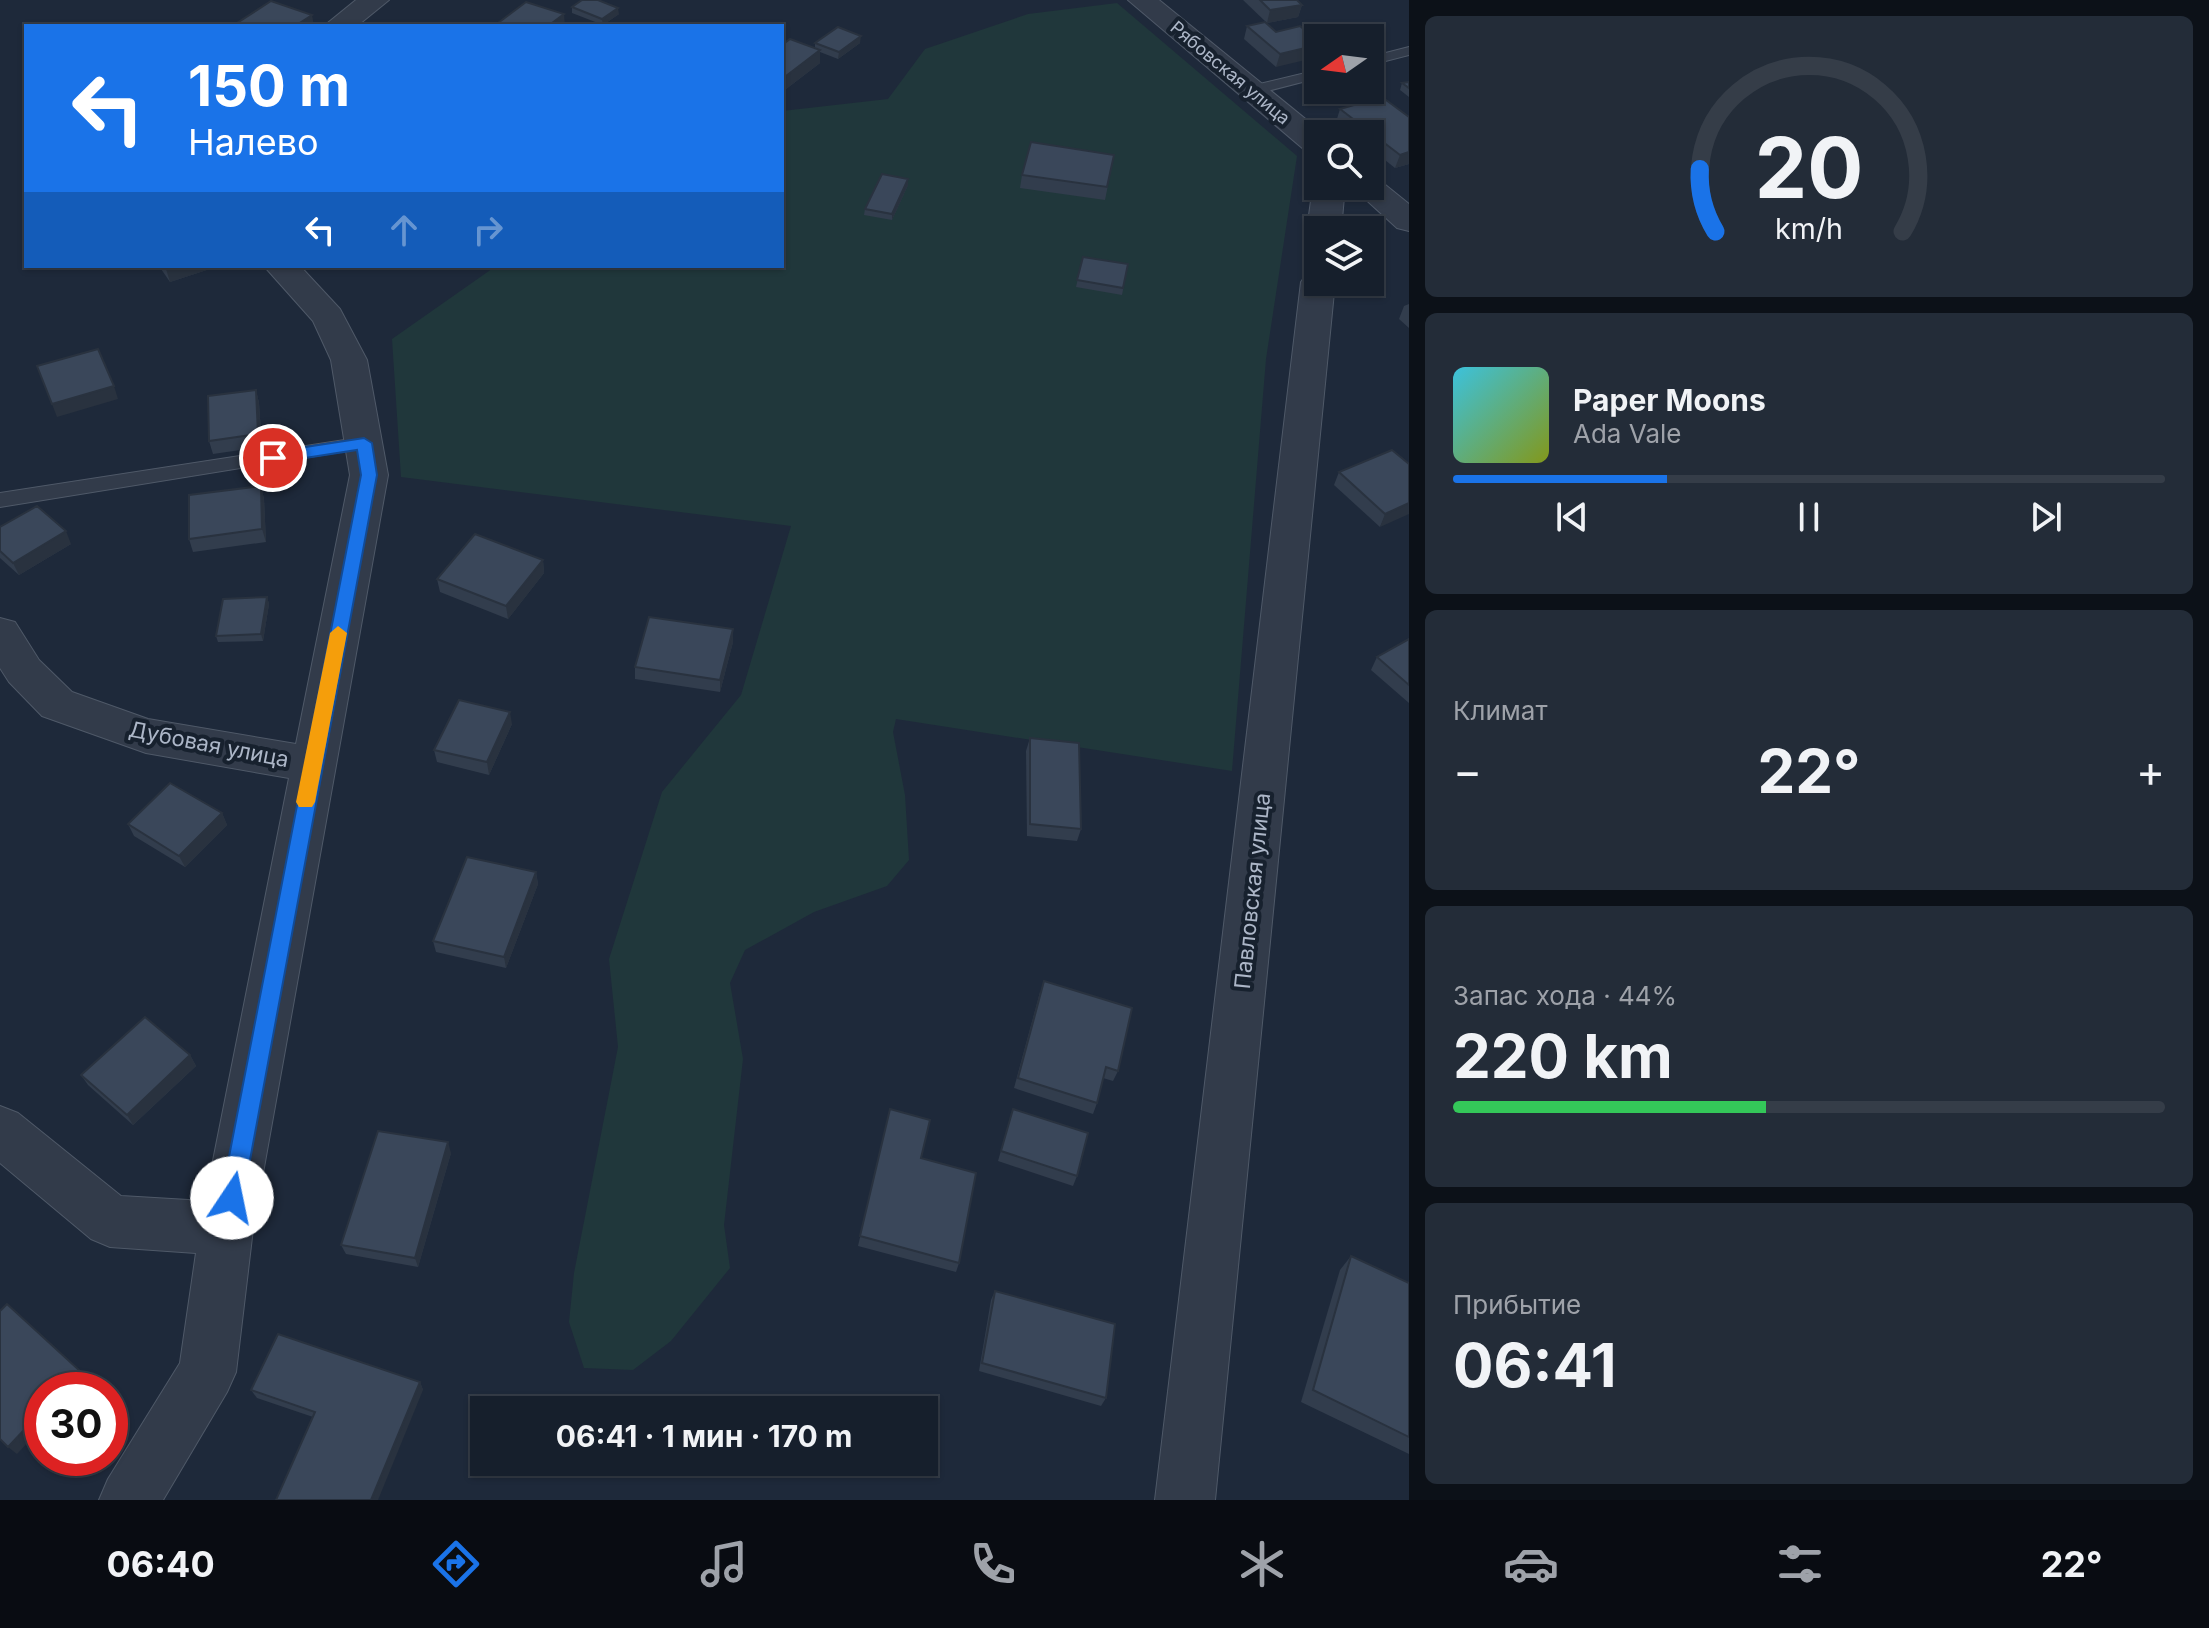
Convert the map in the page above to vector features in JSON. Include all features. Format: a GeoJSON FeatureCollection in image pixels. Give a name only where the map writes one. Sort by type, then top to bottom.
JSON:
{"type":"FeatureCollection","features":[{"type":"Feature","properties":{"kind":"street"},"geometry":{"type":"LineString","coordinates":[[341,24],[375,0]]}},
{"type":"Feature","properties":{"kind":"street","name":"Рябовская улица"},"geometry":{"type":"LineString","coordinates":[[1142,0],[1304,133]]}},
{"type":"Feature","properties":{"kind":"street"},"geometry":{"type":"LineString","coordinates":[[1384,200],[1409,221]]}},
{"type":"Feature","properties":{"kind":"street"},"geometry":{"type":"LineString","coordinates":[[129,1500],[207,1372],[226,1229],[369,475],[349,360],[328,317],[283,268]]}},
{"type":"Feature","properties":{"kind":"street","name":"Павловская улица"},"geometry":{"type":"LineString","coordinates":[[1185,1500],[1316,296]]}},
{"type":"Feature","properties":{"kind":"street","name":"Дубовая улица"},"geometry":{"type":"LineString","coordinates":[[0,633],[24,671],[57,704],[146,736],[312,764]]}},
{"type":"Feature","properties":{"kind":"street"},"geometry":{"type":"LineString","coordinates":[[0,1130],[110,1221],[226,1229]]}},
{"type":"Feature","properties":{"kind":"lane"},"geometry":{"type":"LineString","coordinates":[[1384,57],[1409,51]]}},
{"type":"Feature","properties":{"kind":"lane"},"geometry":{"type":"LineString","coordinates":[[1252,90],[1304,77]]}},
{"type":"Feature","properties":{"kind":"lane"},"geometry":{"type":"LineString","coordinates":[[0,500],[364,443]]}},
{"type":"Feature","properties":{"kind":"green space"},"geometry":{"type":"Polygon","coordinates":[[[1117,3],[1297,156],[1266,359],[1232,771],[896,719],[893,732],[905,795],[909,860],[887,886],[814,912],[745,950],[730,983],[743,1059],[724,1225],[730,1268],[671,1341],[633,1370],[584,1368],[569,1322],[574,1273],[618,1047],[609,959],[662,792],[741,695],[791,526],[401,477],[392,339],[493,268],[784,268],[784,111],[888,99],[925,49],[1028,14],[1117,3]]]}},
{"type":"Feature","properties":{"kind":"building"},"geometry":{"type":"Polygon","coordinates":[[[582,0],[598,0],[618,8],[602,19],[572,7],[582,0]]]}},
{"type":"Feature","properties":{"kind":"building"},"geometry":{"type":"Polygon","coordinates":[[[1260,0],[1297,0],[1302,5],[1270,10],[1260,0]]]}},
{"type":"Feature","properties":{"kind":"building"},"geometry":{"type":"Polygon","coordinates":[[[271,1],[312,15],[298,24],[236,24],[271,1]]]}},
{"type":"Feature","properties":{"kind":"building"},"geometry":{"type":"Polygon","coordinates":[[[526,2],[564,14],[551,24],[498,23],[526,2]]]}},
{"type":"Feature","properties":{"kind":"building"},"geometry":{"type":"Polygon","coordinates":[[[1265,22],[1276,32],[1300,26],[1304,29],[1304,48],[1280,54],[1247,26],[1265,22]]]}},
{"type":"Feature","properties":{"kind":"building"},"geometry":{"type":"Polygon","coordinates":[[[838,27],[861,36],[839,52],[815,43],[838,27]]]}},
{"type":"Feature","properties":{"kind":"building"},"geometry":{"type":"Polygon","coordinates":[[[790,39],[820,50],[786,76],[784,44],[790,39]]]}},
{"type":"Feature","properties":{"kind":"building"},"geometry":{"type":"Polygon","coordinates":[[[1384,98],[1409,117],[1409,152],[1400,155],[1384,143],[1384,120],[1354,120],[1340,109],[1358,104],[1384,104],[1384,98]]]}},
{"type":"Feature","properties":{"kind":"building"},"geometry":{"type":"Polygon","coordinates":[[[1031,142],[1114,155],[1107,187],[1022,175],[1031,142]]]}},
{"type":"Feature","properties":{"kind":"building"},"geometry":{"type":"Polygon","coordinates":[[[882,174],[908,179],[892,214],[865,209],[882,174]]]}},
{"type":"Feature","properties":{"kind":"building"},"geometry":{"type":"Polygon","coordinates":[[[1083,257],[1128,264],[1123,288],[1077,280],[1083,257]]]}},
{"type":"Feature","properties":{"kind":"building"},"geometry":{"type":"Polygon","coordinates":[[[98,349],[114,386],[52,404],[37,366],[98,349]]]}},
{"type":"Feature","properties":{"kind":"building"},"geometry":{"type":"Polygon","coordinates":[[[256,390],[258,434],[209,441],[208,396],[256,390]]]}},
{"type":"Feature","properties":{"kind":"building"},"geometry":{"type":"Polygon","coordinates":[[[1392,450],[1409,464],[1409,503],[1385,514],[1339,472],[1392,450]]]}},
{"type":"Feature","properties":{"kind":"building"},"geometry":{"type":"Polygon","coordinates":[[[261,486],[262,529],[189,539],[189,495],[261,486]]]}},
{"type":"Feature","properties":{"kind":"building"},"geometry":{"type":"Polygon","coordinates":[[[37,506],[66,531],[13,563],[0,551],[0,527],[37,506]]]}},
{"type":"Feature","properties":{"kind":"building"},"geometry":{"type":"Polygon","coordinates":[[[475,534],[543,560],[506,606],[437,579],[475,534]]]}},
{"type":"Feature","properties":{"kind":"building"},"geometry":{"type":"Polygon","coordinates":[[[267,597],[261,634],[216,636],[223,599],[267,597]]]}},
{"type":"Feature","properties":{"kind":"building"},"geometry":{"type":"Polygon","coordinates":[[[649,617],[733,629],[720,680],[635,667],[649,617]]]}},
{"type":"Feature","properties":{"kind":"building"},"geometry":{"type":"Polygon","coordinates":[[[1409,639],[1409,685],[1377,657],[1409,639]]]}},
{"type":"Feature","properties":{"kind":"building"},"geometry":{"type":"Polygon","coordinates":[[[459,700],[510,712],[487,762],[434,750],[459,700]]]}},
{"type":"Feature","properties":{"kind":"building"},"geometry":{"type":"Polygon","coordinates":[[[1030,738],[1079,743],[1081,829],[1030,824],[1030,738]]]}},
{"type":"Feature","properties":{"kind":"building"},"geometry":{"type":"Polygon","coordinates":[[[170,783],[222,813],[179,856],[128,824],[170,783]]]}},
{"type":"Feature","properties":{"kind":"building"},"geometry":{"type":"Polygon","coordinates":[[[467,857],[536,872],[504,957],[433,941],[467,857]]]}},
{"type":"Feature","properties":{"kind":"building"},"geometry":{"type":"Polygon","coordinates":[[[1044,981],[1132,1008],[1118,1071],[1106,1067],[1097,1103],[1018,1078],[1044,981]]]}},
{"type":"Feature","properties":{"kind":"building"},"geometry":{"type":"Polygon","coordinates":[[[145,1017],[190,1055],[127,1115],[81,1075],[145,1017]]]}},
{"type":"Feature","properties":{"kind":"building"},"geometry":{"type":"Polygon","coordinates":[[[890,1109],[930,1120],[921,1158],[976,1173],[959,1263],[860,1236],[890,1109]]]}},
{"type":"Feature","properties":{"kind":"building"},"geometry":{"type":"Polygon","coordinates":[[[1013,1109],[1088,1133],[1077,1176],[1001,1151],[1013,1109]]]}},
{"type":"Feature","properties":{"kind":"building"},"geometry":{"type":"Polygon","coordinates":[[[378,1131],[448,1142],[415,1258],[341,1245],[378,1131]]]}},
{"type":"Feature","properties":{"kind":"building"},"geometry":{"type":"Polygon","coordinates":[[[1351,1256],[1409,1283],[1409,1437],[1313,1390],[1351,1256]]]}},
{"type":"Feature","properties":{"kind":"building"},"geometry":{"type":"Polygon","coordinates":[[[995,1291],[1115,1324],[1106,1398],[982,1363],[995,1291]]]}},
{"type":"Feature","properties":{"kind":"building"},"geometry":{"type":"Polygon","coordinates":[[[7,1304],[80,1371],[24,1372],[24,1430],[8,1447],[0,1439],[0,1311],[7,1304]]]}},
{"type":"Feature","properties":{"kind":"building"},"geometry":{"type":"Polygon","coordinates":[[[278,1334],[420,1382],[371,1500],[276,1500],[315,1412],[251,1390],[278,1334]]]}},
{"type":"Feature","properties":{"kind":"slow traffic"},"geometry":{"type":"LineString","coordinates":[[305,802],[338,633]]}},
{"type":"Feature","properties":{"kind":"route"},"geometry":{"type":"LineString","coordinates":[[232,1198],[369,475],[364,443],[273,458]]}}]}
